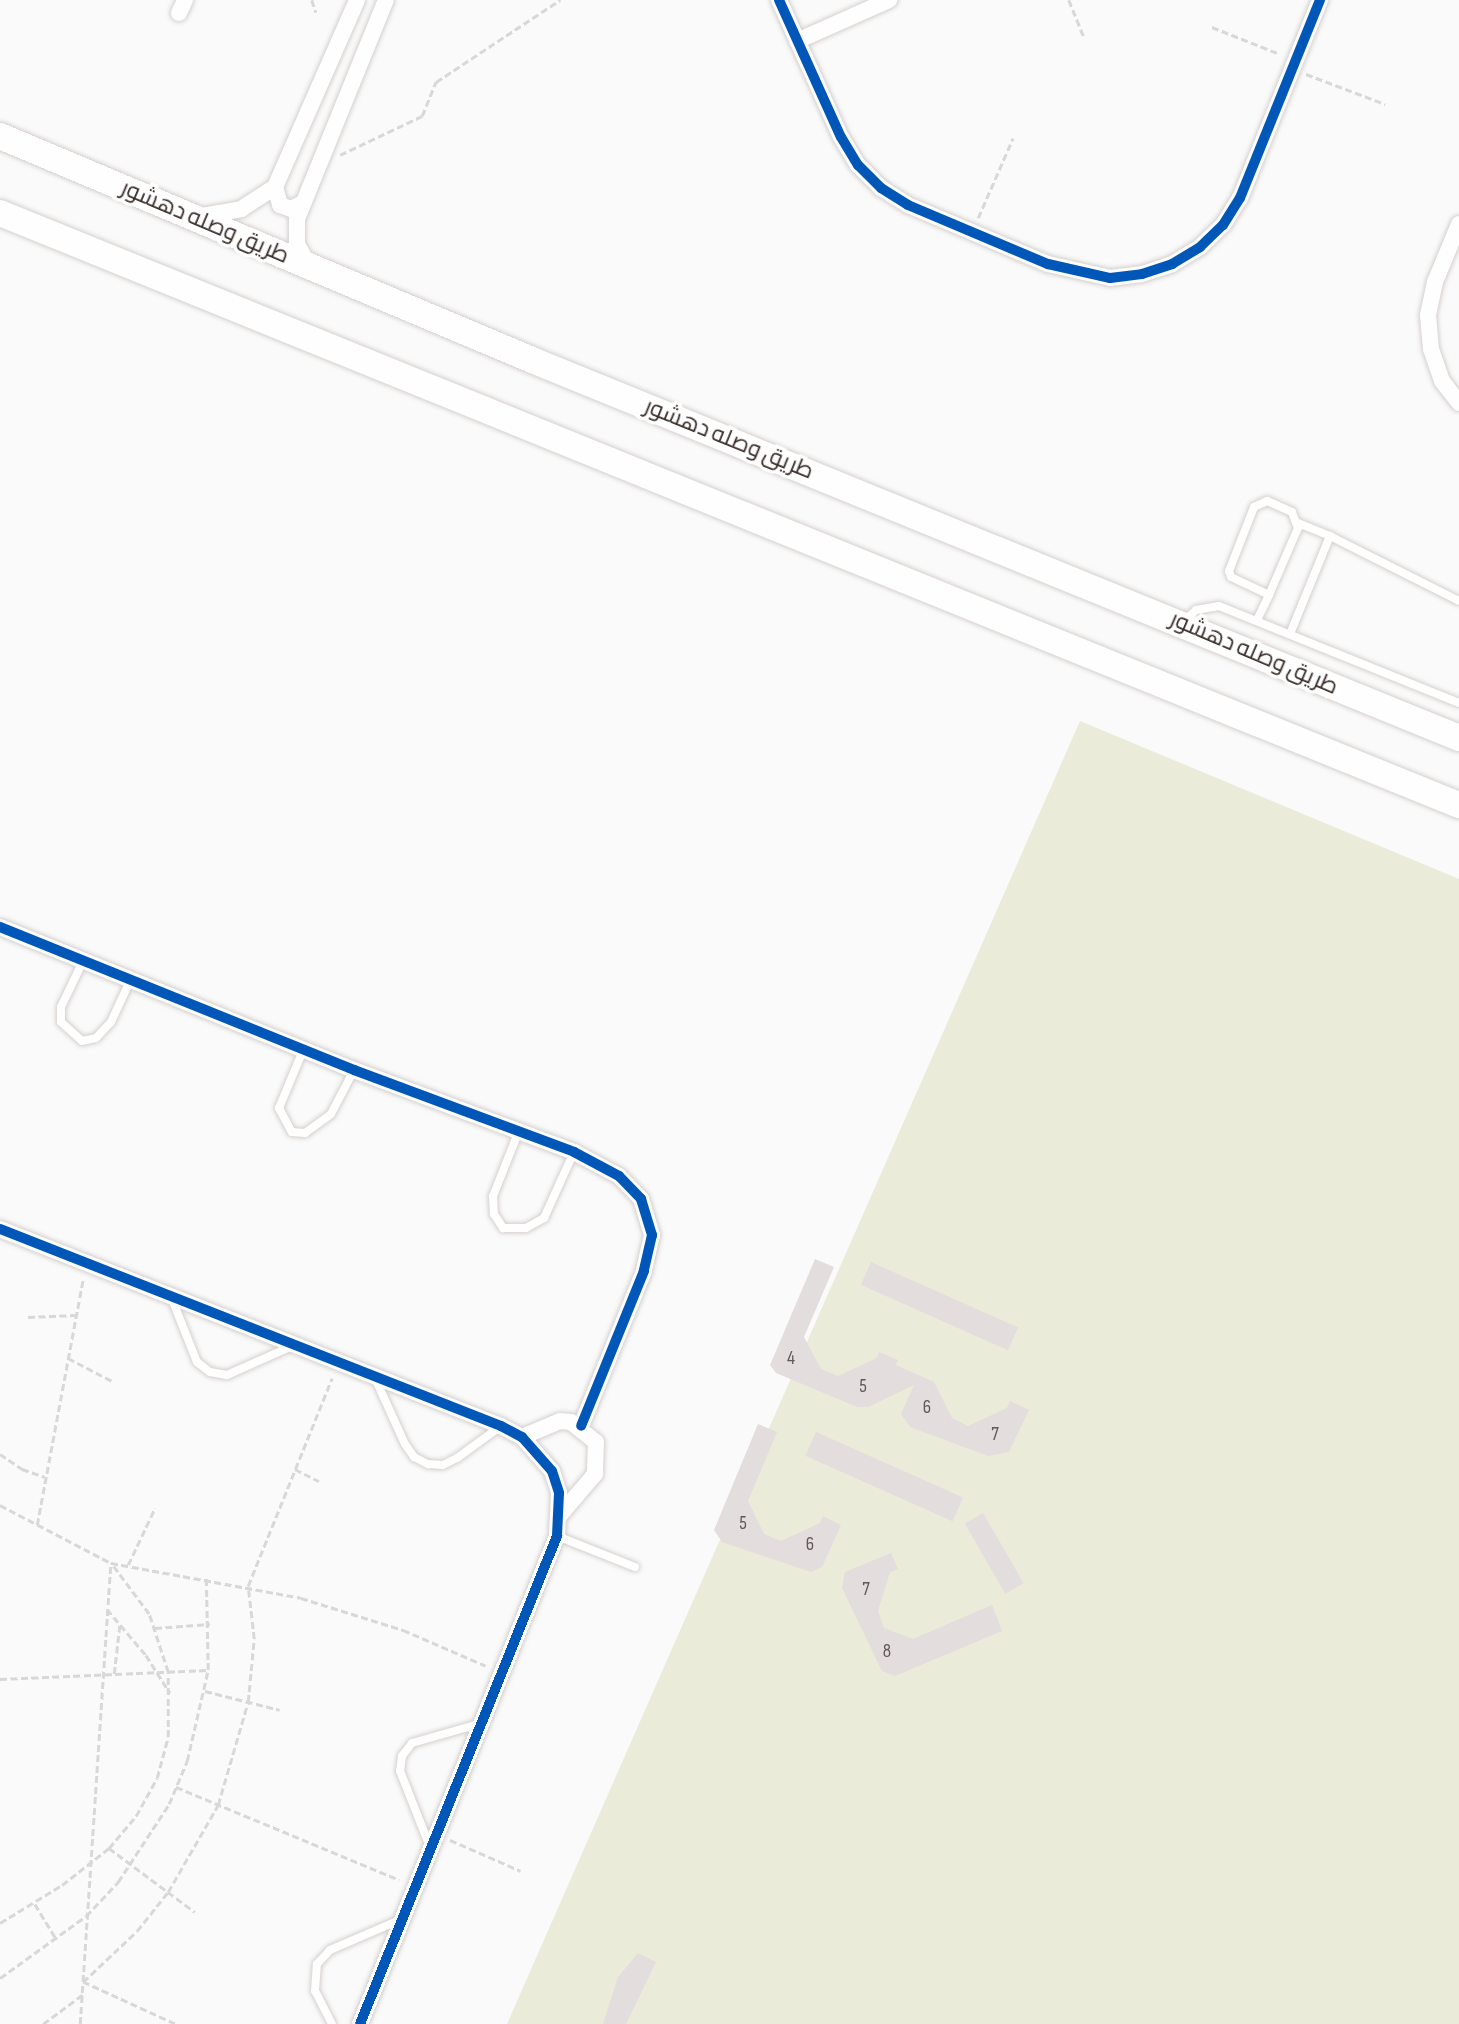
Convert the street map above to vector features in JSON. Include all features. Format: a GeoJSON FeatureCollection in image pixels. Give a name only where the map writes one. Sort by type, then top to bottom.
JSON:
{"type":"FeatureCollection","features":[{"type":"Feature","properties":{"kind":"main road","name":"طريق وصله دهشور"},"geometry":{"type":"LineString","coordinates":[[0,136],[1459,738]]}},
{"type":"Feature","properties":{"kind":"main road"},"geometry":{"type":"LineString","coordinates":[[0,213],[1459,806]]}},
{"type":"Feature","properties":{"kind":"street"},"geometry":{"type":"LineString","coordinates":[[194,216],[241,209],[275,187],[357,0]]}},
{"type":"Feature","properties":{"kind":"street"},"geometry":{"type":"LineString","coordinates":[[310,266],[297,244],[303,203],[386,0]]}},
{"type":"Feature","properties":{"kind":"street"},"geometry":{"type":"LineString","coordinates":[[779,0],[858,165],[881,188],[908,205],[971,234],[1078,274],[1131,276],[1172,264],[1207,240],[1240,198],[1320,0]]}},
{"type":"Feature","properties":{"kind":"street"},"geometry":{"type":"LineString","coordinates":[[797,41],[889,0]]}},
{"type":"Feature","properties":{"kind":"street"},"geometry":{"type":"LineString","coordinates":[[275,187],[279,205],[292,209],[303,203]]}},
{"type":"Feature","properties":{"kind":"street"},"geometry":{"type":"LineString","coordinates":[[1459,224],[1435,282],[1428,315],[1431,349],[1443,381],[1459,403]]}},
{"type":"Feature","properties":{"kind":"street"},"geometry":{"type":"LineString","coordinates":[[0,927],[354,1070],[574,1152],[619,1176],[641,1199],[652,1235],[644,1271],[581,1426]]}},
{"type":"Feature","properties":{"kind":"street"},"geometry":{"type":"LineString","coordinates":[[0,1229],[501,1426],[523,1437],[552,1471],[560,1515],[557,1536],[360,2024]]}},
{"type":"Feature","properties":{"kind":"street"},"geometry":{"type":"LineString","coordinates":[[523,1437],[560,1421],[581,1426],[596,1442],[598,1464],[560,1515]]}},
{"type":"Feature","properties":{"kind":"lane"},"geometry":{"type":"LineString","coordinates":[[1269,595],[1229,574],[1253,511],[1267,501],[1292,512],[1298,523],[1330,536],[1459,601]]}},
{"type":"Feature","properties":{"kind":"lane"},"geometry":{"type":"LineString","coordinates":[[1257,620],[1298,523]]}},
{"type":"Feature","properties":{"kind":"lane"},"geometry":{"type":"LineString","coordinates":[[1290,634],[1330,536]]}},
{"type":"Feature","properties":{"kind":"lane"},"geometry":{"type":"LineString","coordinates":[[1182,622],[1209,605],[1257,620],[1459,703]]}},
{"type":"Feature","properties":{"kind":"lane"},"geometry":{"type":"LineString","coordinates":[[84,959],[61,1007],[61,1022],[82,1041],[96,1038],[111,1022],[131,979]]}},
{"type":"Feature","properties":{"kind":"lane"},"geometry":{"type":"LineString","coordinates":[[303,1048],[279,1108],[292,1132],[305,1133],[331,1114],[354,1070]]}},
{"type":"Feature","properties":{"kind":"lane"},"geometry":{"type":"LineString","coordinates":[[518,1133],[494,1196],[494,1214],[503,1228],[526,1228],[544,1217],[574,1152]]}},
{"type":"Feature","properties":{"kind":"lane"},"geometry":{"type":"LineString","coordinates":[[172,1296],[197,1362],[210,1372],[227,1375],[295,1345]]}},
{"type":"Feature","properties":{"kind":"lane"},"geometry":{"type":"LineString","coordinates":[[374,1376],[405,1444],[414,1457],[428,1465],[443,1465],[457,1458],[501,1426]]}},
{"type":"Feature","properties":{"kind":"lane"},"geometry":{"type":"LineString","coordinates":[[557,1536],[635,1567]]}},
{"type":"Feature","properties":{"kind":"lane"},"geometry":{"type":"LineString","coordinates":[[432,1841],[400,1771],[402,1756],[412,1744],[482,1722]]}},
{"type":"Feature","properties":{"kind":"lane"},"geometry":{"type":"LineString","coordinates":[[332,2024],[314,1982],[323,1956],[403,1919]]}},
{"type":"Feature","properties":{"kind":"path"},"geometry":{"type":"LineString","coordinates":[[312,0],[316,12]]}},
{"type":"Feature","properties":{"kind":"path"},"geometry":{"type":"LineString","coordinates":[[318,166],[422,116],[436,82],[559,0]]}},
{"type":"Feature","properties":{"kind":"path"},"geometry":{"type":"LineString","coordinates":[[1069,0],[1084,37]]}},
{"type":"Feature","properties":{"kind":"path"},"geometry":{"type":"LineString","coordinates":[[1212,27],[1385,104]]}},
{"type":"Feature","properties":{"kind":"path"},"geometry":{"type":"LineString","coordinates":[[971,234],[1013,138]]}},
{"type":"Feature","properties":{"kind":"path"},"geometry":{"type":"LineString","coordinates":[[37,1525],[87,1263]]}},
{"type":"Feature","properties":{"kind":"path"},"geometry":{"type":"LineString","coordinates":[[28,1317],[76,1315]]}},
{"type":"Feature","properties":{"kind":"path"},"geometry":{"type":"LineString","coordinates":[[68,1358],[112,1381]]}},
{"type":"Feature","properties":{"kind":"path"},"geometry":{"type":"LineString","coordinates":[[83,1982],[137,1931],[168,1892],[218,1805],[248,1702],[254,1639],[248,1586],[339,1362]]}},
{"type":"Feature","properties":{"kind":"path"},"geometry":{"type":"LineString","coordinates":[[0,1454],[22,1469],[45,1476]]}},
{"type":"Feature","properties":{"kind":"path"},"geometry":{"type":"LineString","coordinates":[[295,1469],[319,1481]]}},
{"type":"Feature","properties":{"kind":"path"},"geometry":{"type":"LineString","coordinates":[[0,1504],[111,1563],[248,1586],[403,1630],[502,1673]]}},
{"type":"Feature","properties":{"kind":"path"},"geometry":{"type":"LineString","coordinates":[[128,1565],[155,1508]]}},
{"type":"Feature","properties":{"kind":"path"},"geometry":{"type":"LineString","coordinates":[[80,2024],[111,1563]]}},
{"type":"Feature","properties":{"kind":"path"},"geometry":{"type":"LineString","coordinates":[[0,1923],[34,1903],[109,1849],[136,1816],[157,1778],[168,1737],[171,1694],[169,1672],[155,1628],[132,1587],[111,1563]]}},
{"type":"Feature","properties":{"kind":"path"},"geometry":{"type":"LineString","coordinates":[[0,1978],[57,1940],[86,1916],[131,1865],[176,1787],[208,1670],[210,1624],[206,1578]]}},
{"type":"Feature","properties":{"kind":"path"},"geometry":{"type":"LineString","coordinates":[[107,1609],[158,1672],[171,1694]]}},
{"type":"Feature","properties":{"kind":"path"},"geometry":{"type":"LineString","coordinates":[[114,1674],[120,1622]]}},
{"type":"Feature","properties":{"kind":"path"},"geometry":{"type":"LineString","coordinates":[[155,1628],[210,1624]]}},
{"type":"Feature","properties":{"kind":"path"},"geometry":{"type":"LineString","coordinates":[[0,1679],[208,1670]]}},
{"type":"Feature","properties":{"kind":"path"},"geometry":{"type":"LineString","coordinates":[[204,1691],[280,1710]]}},
{"type":"Feature","properties":{"kind":"path"},"geometry":{"type":"LineString","coordinates":[[176,1787],[415,1887]]}},
{"type":"Feature","properties":{"kind":"path"},"geometry":{"type":"LineString","coordinates":[[432,1841],[521,1871]]}},
{"type":"Feature","properties":{"kind":"path"},"geometry":{"type":"LineString","coordinates":[[109,1849],[195,1912]]}},
{"type":"Feature","properties":{"kind":"path"},"geometry":{"type":"LineString","coordinates":[[34,1903],[57,1940]]}},
{"type":"Feature","properties":{"kind":"path"},"geometry":{"type":"LineString","coordinates":[[83,1982],[175,2024]]}},
{"type":"Feature","properties":{"kind":"path"},"geometry":{"type":"LineString","coordinates":[[43,2024],[82,1995]]}},
{"type":"Feature","properties":{"kind":"green space"},"geometry":{"type":"Polygon","coordinates":[[[1080,721],[1459,879],[1459,2024],[507,2024],[1080,721]]]}},
{"type":"Feature","properties":{"kind":"building"},"geometry":{"type":"Polygon","coordinates":[[[815,1259],[834,1267],[804,1337],[821,1369],[838,1376],[877,1358],[879,1352],[898,1360],[896,1365],[934,1382],[952,1418],[968,1426],[1007,1408],[1010,1401],[1029,1410],[1009,1452],[988,1456],[910,1427],[901,1414],[914,1385],[868,1407],[857,1407],[776,1373],[770,1365],[815,1259]]]}},
{"type":"Feature","properties":{"kind":"building"},"geometry":{"type":"Polygon","coordinates":[[[871,1262],[1018,1327],[1008,1350],[861,1285],[871,1262]]]}},
{"type":"Feature","properties":{"kind":"building"},"geometry":{"type":"Polygon","coordinates":[[[758,1424],[777,1432],[748,1501],[764,1534],[781,1541],[820,1523],[823,1516],[841,1525],[822,1567],[811,1572],[722,1542],[714,1530],[758,1424]]]}},
{"type":"Feature","properties":{"kind":"building"},"geometry":{"type":"Polygon","coordinates":[[[816,1432],[963,1497],[953,1521],[805,1456],[816,1432]]]}},
{"type":"Feature","properties":{"kind":"building"},"geometry":{"type":"Polygon","coordinates":[[[983,1513],[1023,1583],[1005,1594],[965,1524],[983,1513]]]}},
{"type":"Feature","properties":{"kind":"building"},"geometry":{"type":"Polygon","coordinates":[[[891,1553],[898,1569],[890,1572],[878,1611],[884,1628],[913,1639],[992,1605],[1002,1631],[895,1676],[882,1671],[842,1588],[845,1572],[891,1553]]]}},
{"type":"Feature","properties":{"kind":"building"},"geometry":{"type":"Polygon","coordinates":[[[638,1953],[656,1962],[626,2024],[603,2024],[618,1977],[638,1953]]]}},
{"type":"Feature","properties":{"kind":"cycle path"},"geometry":{"type":"LineString","coordinates":[[779,0],[841,137],[858,165],[881,188],[908,205],[1048,264],[1110,278],[1142,274],[1172,264],[1200,247],[1223,225],[1240,198],[1320,0]]}},
{"type":"Feature","properties":{"kind":"cycle path"},"geometry":{"type":"LineString","coordinates":[[0,927],[354,1070],[574,1152],[619,1176],[641,1199],[652,1235],[644,1271],[581,1426]]}},
{"type":"Feature","properties":{"kind":"cycle path"},"geometry":{"type":"LineString","coordinates":[[0,1229],[501,1426],[522,1437],[552,1471],[559,1493],[557,1536],[360,2024]]}}]}
